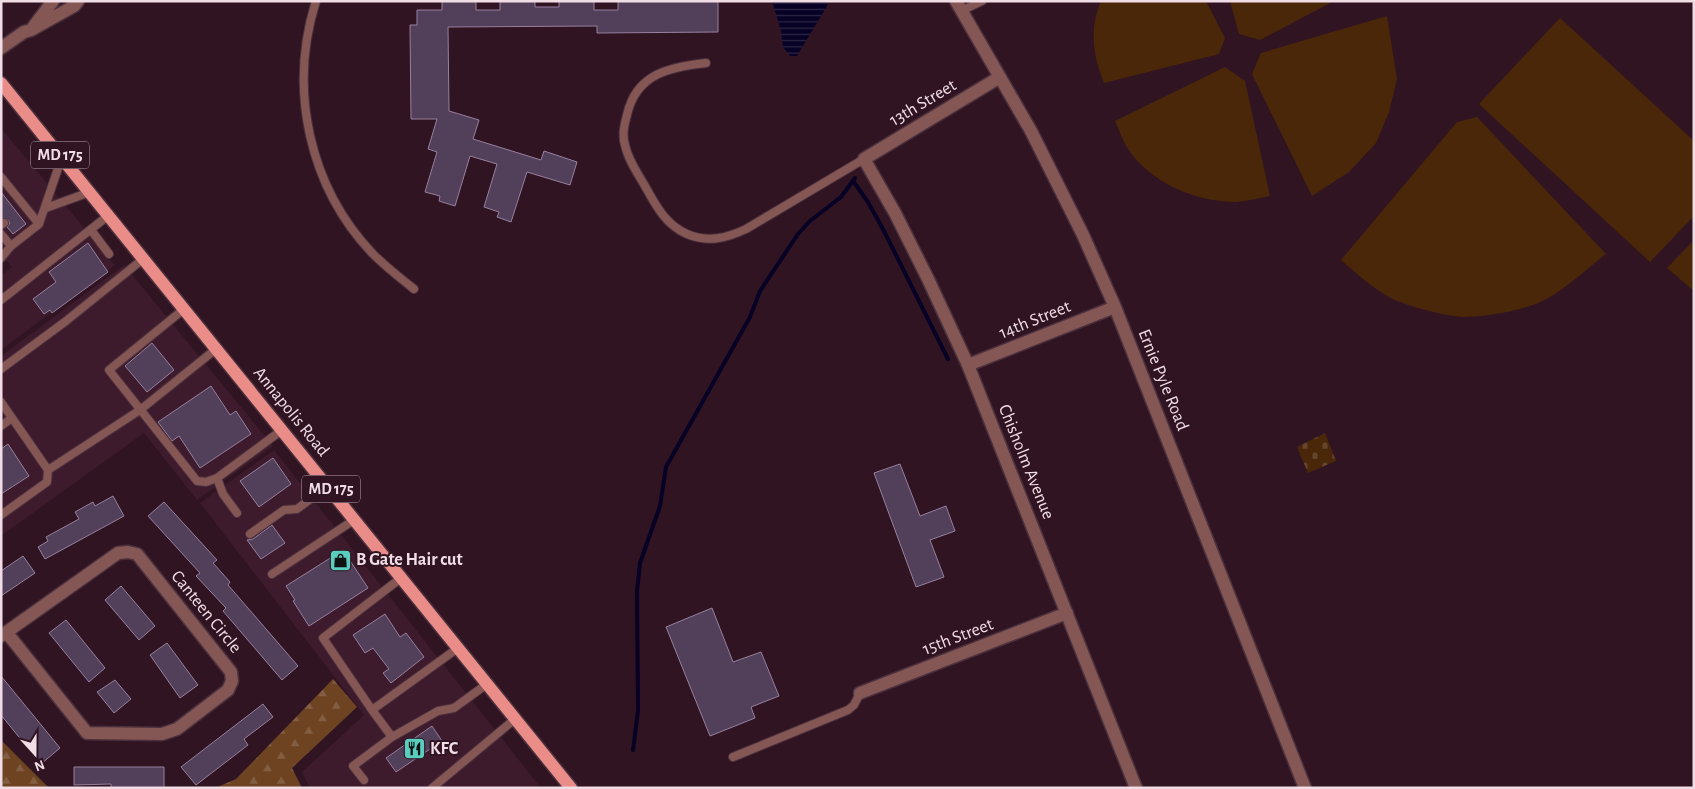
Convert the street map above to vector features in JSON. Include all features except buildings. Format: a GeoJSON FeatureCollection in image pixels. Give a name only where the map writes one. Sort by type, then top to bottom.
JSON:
{"type":"FeatureCollection","features":[{"type":"Feature","properties":{"kind":"main road","name":"Annapolis Road"},"geometry":{"type":"LineString","coordinates":[[1,83],[571,788]]}},
{"type":"Feature","properties":{"kind":"street"},"geometry":{"type":"LineString","coordinates":[[31,30],[53,1]]}},
{"type":"Feature","properties":{"kind":"street"},"geometry":{"type":"LineString","coordinates":[[1,48],[24,32],[74,6],[78,1]]}},
{"type":"Feature","properties":{"kind":"street","name":"Ernie Pyle Road"},"geometry":{"type":"LineString","coordinates":[[959,6],[1031,131],[1061,189],[1115,307],[1305,788]]}},
{"type":"Feature","properties":{"kind":"street","name":"13th Street"},"geometry":{"type":"LineString","coordinates":[[864,159],[1000,77]]}},
{"type":"Feature","properties":{"kind":"street","name":"Chisholm Avenue"},"geometry":{"type":"LineString","coordinates":[[864,159],[928,279],[968,365],[1136,788]]}},
{"type":"Feature","properties":{"kind":"street","name":"14th Street"},"geometry":{"type":"LineString","coordinates":[[968,365],[1115,307]]}},
{"type":"Feature","properties":{"kind":"street","name":"Canteen Circle"},"geometry":{"type":"LineString","coordinates":[[128,552],[137,554],[231,672],[232,681],[228,690],[177,729],[162,734],[87,732],[4,634],[118,554],[128,552]]}},
{"type":"Feature","properties":{"kind":"street","name":"15th Street"},"geometry":{"type":"LineString","coordinates":[[860,693],[1068,613]]}},
{"type":"Feature","properties":{"kind":"lane"},"geometry":{"type":"LineString","coordinates":[[316,1],[308,29],[303,67],[305,112],[315,157],[332,197],[352,229],[390,271],[414,289]]}},
{"type":"Feature","properties":{"kind":"lane"},"geometry":{"type":"LineString","coordinates":[[959,6],[982,1]]}},
{"type":"Feature","properties":{"kind":"lane"},"geometry":{"type":"LineString","coordinates":[[706,63],[671,68],[640,87],[630,103],[625,123],[624,142],[633,164],[656,206],[676,229],[703,239],[729,237],[746,230],[864,159]]}},
{"type":"Feature","properties":{"kind":"lane"},"geometry":{"type":"LineString","coordinates":[[1,258],[11,246],[39,224],[62,157]]}},
{"type":"Feature","properties":{"kind":"lane"},"geometry":{"type":"LineString","coordinates":[[3,183],[39,224]]}},
{"type":"Feature","properties":{"kind":"lane"},"geometry":{"type":"LineString","coordinates":[[46,208],[90,192]]}},
{"type":"Feature","properties":{"kind":"lane"},"geometry":{"type":"LineString","coordinates":[[9,201],[16,196]]}},
{"type":"Feature","properties":{"kind":"lane"},"geometry":{"type":"LineString","coordinates":[[18,213],[25,207]]}},
{"type":"Feature","properties":{"kind":"lane"},"geometry":{"type":"LineString","coordinates":[[1,300],[109,215]]}},
{"type":"Feature","properties":{"kind":"lane"},"geometry":{"type":"LineString","coordinates":[[91,230],[109,254]]}},
{"type":"Feature","properties":{"kind":"lane"},"geometry":{"type":"LineString","coordinates":[[2,238],[11,246]]}},
{"type":"Feature","properties":{"kind":"lane"},"geometry":{"type":"LineString","coordinates":[[1,369],[66,321],[143,259]]}},
{"type":"Feature","properties":{"kind":"lane"},"geometry":{"type":"LineString","coordinates":[[184,308],[109,370],[197,481],[206,482],[217,478],[282,430]]}},
{"type":"Feature","properties":{"kind":"lane"},"geometry":{"type":"LineString","coordinates":[[48,470],[140,410],[216,349]]}},
{"type":"Feature","properties":{"kind":"lane"},"geometry":{"type":"LineString","coordinates":[[1,402],[48,470],[48,482],[1,515]]}},
{"type":"Feature","properties":{"kind":"lane"},"geometry":{"type":"LineString","coordinates":[[1,426],[12,418]]}},
{"type":"Feature","properties":{"kind":"lane"},"geometry":{"type":"LineString","coordinates":[[217,478],[223,494],[237,513]]}},
{"type":"Feature","properties":{"kind":"lane"},"geometry":{"type":"LineString","coordinates":[[250,534],[284,510],[297,509],[328,486]]}},
{"type":"Feature","properties":{"kind":"lane"},"geometry":{"type":"LineString","coordinates":[[272,574],[354,520]]}},
{"type":"Feature","properties":{"kind":"lane"},"geometry":{"type":"LineString","coordinates":[[392,737],[323,638],[401,578]]}},
{"type":"Feature","properties":{"kind":"lane"},"geometry":{"type":"LineString","coordinates":[[372,710],[458,648]]}},
{"type":"Feature","properties":{"kind":"lane"},"geometry":{"type":"LineString","coordinates":[[364,780],[353,766],[392,737],[438,711],[454,708],[486,684]]}},
{"type":"Feature","properties":{"kind":"lane"},"geometry":{"type":"LineString","coordinates":[[733,757],[848,710],[854,705],[860,693]]}},
{"type":"Feature","properties":{"kind":"lane"},"geometry":{"type":"LineString","coordinates":[[432,788],[516,719]]}},
{"type":"Feature","properties":{"kind":"shaded area"},"geometry":{"type":"Polygon","coordinates":[[[772,1],[828,1],[827,6],[797,56],[790,56],[783,47],[781,31],[772,1]]]}},
{"type":"Feature","properties":{"kind":"shaded area"},"geometry":{"type":"Polygon","coordinates":[[[1,128],[115,265],[1,350],[1,276],[12,267],[1,254],[1,128]]]}},
{"type":"Feature","properties":{"kind":"shaded area"},"geometry":{"type":"Polygon","coordinates":[[[124,265],[273,446],[197,500],[144,433],[1,536],[1,356],[124,265]]]}},
{"type":"Feature","properties":{"kind":"shaded area"},"geometry":{"type":"Polygon","coordinates":[[[274,450],[541,788],[310,788],[302,772],[364,715],[200,503],[274,450]]]}},
{"type":"Feature","properties":{"kind":"green space"},"geometry":{"type":"Polygon","coordinates":[[[1101,1],[1206,1],[1225,38],[1219,54],[1104,83],[1097,63],[1094,42],[1095,22],[1101,1]]]}},
{"type":"Feature","properties":{"kind":"green space"},"geometry":{"type":"Polygon","coordinates":[[[1230,1],[1334,1],[1260,40],[1239,34],[1230,1]]]}},
{"type":"Feature","properties":{"kind":"green space"},"geometry":{"type":"Polygon","coordinates":[[[1387,16],[1397,79],[1389,112],[1376,143],[1349,172],[1312,196],[1252,74],[1261,53],[1387,16]]]}},
{"type":"Feature","properties":{"kind":"green space"},"geometry":{"type":"Polygon","coordinates":[[[1560,18],[1694,141],[1694,216],[1650,262],[1479,104],[1560,18]]]}},
{"type":"Feature","properties":{"kind":"green space"},"geometry":{"type":"Polygon","coordinates":[[[1225,67],[1245,81],[1270,196],[1236,202],[1221,201],[1190,194],[1176,188],[1149,172],[1138,161],[1126,146],[1115,121],[1225,67]]]}},
{"type":"Feature","properties":{"kind":"green space"},"geometry":{"type":"Polygon","coordinates":[[[1477,117],[1606,254],[1565,287],[1538,303],[1501,313],[1463,317],[1425,310],[1396,300],[1382,293],[1341,260],[1457,122],[1477,117]]]}},
{"type":"Feature","properties":{"kind":"green space"},"geometry":{"type":"Polygon","coordinates":[[[1694,240],[1694,291],[1667,268],[1694,240]]]}},
{"type":"Feature","properties":{"kind":"green space"},"geometry":{"type":"Polygon","coordinates":[[[1325,433],[1336,461],[1308,473],[1297,447],[1325,433]]]}},
{"type":"Feature","properties":{"kind":"green space"},"geometry":{"type":"Polygon","coordinates":[[[333,679],[357,707],[292,768],[302,788],[215,788],[236,779],[333,679]]]}},
{"type":"Feature","properties":{"kind":"green space"},"geometry":{"type":"Polygon","coordinates":[[[1,740],[49,788],[1,788],[1,740]]]}},
{"type":"Feature","properties":{"kind":"waterway"},"geometry":{"type":"LineString","coordinates":[[633,750],[638,711],[637,591],[640,563],[660,506],[666,467],[750,317],[760,291],[798,234],[810,221],[841,197],[855,178]]}},
{"type":"Feature","properties":{"kind":"waterway"},"geometry":{"type":"LineString","coordinates":[[853,181],[868,202],[884,231],[948,359]]}},
{"type":"Feature","properties":{"kind":"place","name":"B Gate Hair cut"},"geometry":{"type":"Point","coordinates":[340,560]}},
{"type":"Feature","properties":{"kind":"place","name":"KFC"},"geometry":{"type":"Point","coordinates":[414,749]}}]}
